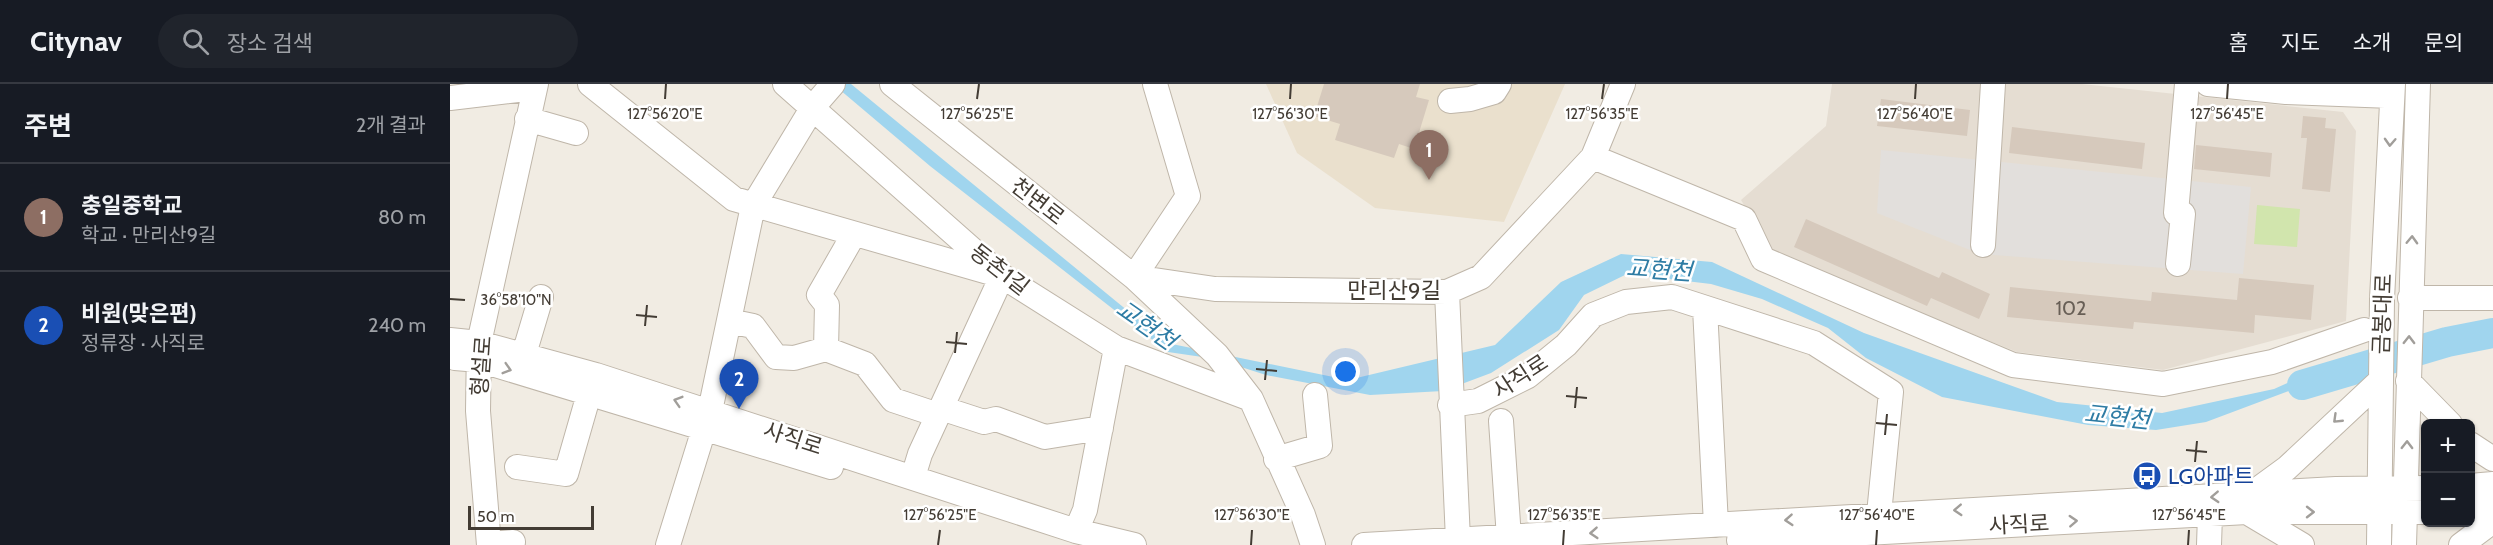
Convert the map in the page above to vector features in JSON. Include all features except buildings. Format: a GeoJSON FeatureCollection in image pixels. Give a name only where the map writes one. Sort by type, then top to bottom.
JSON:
{"type":"FeatureCollection","features":[{"type":"Feature","properties":{"kind":"street"},"geometry":{"type":"LineString","coordinates":[[590,84],[734,199],[1002,276],[912,477]]}},
{"type":"Feature","properties":{"kind":"street","name":"동촌1길"},"geometry":{"type":"LineString","coordinates":[[785,84],[821,97],[1002,276],[1116,348],[1251,399]]}},
{"type":"Feature","properties":{"kind":"street","name":"천변로"},"geometry":{"type":"LineString","coordinates":[[892,84],[918,93],[1134,277],[1217,355],[1251,399]]}},
{"type":"Feature","properties":{"kind":"street"},"geometry":{"type":"LineString","coordinates":[[1134,277],[1188,196],[1154,84]]}},
{"type":"Feature","properties":{"kind":"street"},"geometry":{"type":"LineString","coordinates":[[1450,101],[1470,99],[1494,92],[1499,84]]}},
{"type":"Feature","properties":{"kind":"street","name":"만리산9길"},"geometry":{"type":"LineString","coordinates":[[1134,277],[1215,289],[1447,292],[1481,278],[1593,157],[1623,84]]}},
{"type":"Feature","properties":{"kind":"street"},"geometry":{"type":"LineString","coordinates":[[1983,245],[1993,84]]}},
{"type":"Feature","properties":{"kind":"street"},"geometry":{"type":"LineString","coordinates":[[2178,264],[2187,84]]}},
{"type":"Feature","properties":{"kind":"street"},"geometry":{"type":"LineString","coordinates":[[2208,84],[2393,90]]}},
{"type":"Feature","properties":{"kind":"street","name":"금봉대로"},"geometry":{"type":"LineString","coordinates":[[2404,545],[2415,500],[2409,381],[2418,84]]}},
{"type":"Feature","properties":{"kind":"street"},"geometry":{"type":"LineString","coordinates":[[450,98],[535,86]]}},
{"type":"Feature","properties":{"kind":"street","name":"형설로"},"geometry":{"type":"LineString","coordinates":[[497,544],[478,411],[479,352],[535,86]]}},
{"type":"Feature","properties":{"kind":"street","name":"금봉대로"},"geometry":{"type":"LineString","coordinates":[[2379,545],[2382,299],[2393,90]]}},
{"type":"Feature","properties":{"kind":"street"},"geometry":{"type":"LineString","coordinates":[[668,545],[707,420],[753,206],[821,97]]}},
{"type":"Feature","properties":{"kind":"street"},"geometry":{"type":"LineString","coordinates":[[527,119],[576,134]]}},
{"type":"Feature","properties":{"kind":"street"},"geometry":{"type":"LineString","coordinates":[[1593,157],[1744,219],[1763,260],[2013,365],[2163,384],[2272,362],[2364,330]]}},
{"type":"Feature","properties":{"kind":"street"},"geometry":{"type":"LineString","coordinates":[[826,349],[827,305],[819,295],[854,234]]}},
{"type":"Feature","properties":{"kind":"street"},"geometry":{"type":"LineString","coordinates":[[1447,292],[1450,405],[1458,540]]}},
{"type":"Feature","properties":{"kind":"street"},"geometry":{"type":"LineString","coordinates":[[524,354],[541,297]]}},
{"type":"Feature","properties":{"kind":"street","name":"사직로"},"geometry":{"type":"LineString","coordinates":[[1450,405],[1478,401],[1528,376],[1566,345],[1593,315],[1626,302],[1672,297],[1814,343],[1891,392],[1879,514]]}},
{"type":"Feature","properties":{"kind":"street"},"geometry":{"type":"LineString","coordinates":[[2410,298],[2493,298]]}},
{"type":"Feature","properties":{"kind":"street"},"geometry":{"type":"LineString","coordinates":[[1706,308],[1716,525]]}},
{"type":"Feature","properties":{"kind":"street"},"geometry":{"type":"LineString","coordinates":[[729,321],[753,326],[776,357],[794,358],[826,349],[865,364],[893,400],[984,422],[996,419],[1045,437],[1101,428]]}},
{"type":"Feature","properties":{"kind":"street","name":"사직로"},"geometry":{"type":"LineString","coordinates":[[450,340],[589,394],[707,420],[912,477],[1076,538]]}},
{"type":"Feature","properties":{"kind":"street"},"geometry":{"type":"LineString","coordinates":[[1076,538],[1085,510],[1116,348]]}},
{"type":"Feature","properties":{"kind":"street","name":"사직로"},"geometry":{"type":"LineString","coordinates":[[450,357],[479,352],[524,354],[707,420],[1076,538],[1134,545]]}},
{"type":"Feature","properties":{"kind":"street"},"geometry":{"type":"LineString","coordinates":[[2302,545],[2248,504],[2381,380]]}},
{"type":"Feature","properties":{"kind":"street"},"geometry":{"type":"LineString","coordinates":[[2409,381],[2446,419]]}},
{"type":"Feature","properties":{"kind":"street"},"geometry":{"type":"LineString","coordinates":[[517,467],[566,474],[589,394]]}},
{"type":"Feature","properties":{"kind":"street"},"geometry":{"type":"LineString","coordinates":[[1276,459],[1320,446],[1315,395]]}},
{"type":"Feature","properties":{"kind":"street"},"geometry":{"type":"LineString","coordinates":[[1251,399],[1303,515],[1313,545]]}},
{"type":"Feature","properties":{"kind":"street"},"geometry":{"type":"LineString","coordinates":[[1501,421],[1509,538]]}},
{"type":"Feature","properties":{"kind":"street"},"geometry":{"type":"LineString","coordinates":[[2475,447],[2493,459]]}},
{"type":"Feature","properties":{"kind":"street"},"geometry":{"type":"LineString","coordinates":[[2475,486],[2493,484]]}},
{"type":"Feature","properties":{"kind":"street","name":"사직로"},"geometry":{"type":"LineString","coordinates":[[1659,545],[2248,504],[2415,500]]}},
{"type":"Feature","properties":{"kind":"street","name":"사직로"},"geometry":{"type":"LineString","coordinates":[[1364,545],[1879,514],[1910,529],[2210,515],[2248,504]]}},
{"type":"Feature","properties":{"kind":"street"},"geometry":{"type":"LineString","coordinates":[[2475,508],[2493,506]]}},
{"type":"Feature","properties":{"kind":"street"},"geometry":{"type":"LineString","coordinates":[[2209,545],[2210,515]]}},
{"type":"Feature","properties":{"kind":"street"},"geometry":{"type":"LineString","coordinates":[[2461,545],[2493,521]]}},
{"type":"Feature","properties":{"kind":"shaded area"},"geometry":{"type":"Polygon","coordinates":[[[1266,84],[1565,84],[1504,222],[1375,208],[1297,153],[1266,84]]]}},
{"type":"Feature","properties":{"kind":"shaded area"},"geometry":{"type":"Polygon","coordinates":[[[1832,84],[2082,84],[2343,112],[2356,131],[2346,321],[2163,370],[2017,352],[1773,253],[1741,200],[1826,126],[1832,84]]]}},
{"type":"Feature","properties":{"kind":"shaded area"},"geometry":{"type":"Polygon","coordinates":[[[1881,150],[2251,187],[2243,274],[1980,254],[1877,213],[1881,150]]]}},
{"type":"Feature","properties":{"kind":"green space"},"geometry":{"type":"Polygon","coordinates":[[[2257,205],[2300,209],[2297,247],[2254,244],[2257,205]]]}},
{"type":"Feature","properties":{"kind":"water"},"geometry":{"type":"Polygon","coordinates":[[[833,84],[851,84],[1167,343],[1348,380],[1495,345],[1561,282],[1621,254],[1712,262],[1864,333],[2057,402],[2162,413],[2274,389],[2350,355],[2337,379],[2305,385],[2206,422],[2156,430],[2088,425],[1942,397],[1866,358],[1828,328],[1762,299],[1711,284],[1627,274],[1584,295],[1559,330],[1491,373],[1443,391],[1370,395],[1266,375],[1216,359],[1168,352],[930,166],[833,84]]]}},
{"type":"Feature","properties":{"kind":"waterway","name":"교현천"},"geometry":{"type":"LineString","coordinates":[[2302,385],[2447,342],[2493,333]]}},
{"type":"Feature","properties":{"kind":"place","name":"충일중학교"},"geometry":{"type":"Point","coordinates":[1429,180]}},
{"type":"Feature","properties":{"kind":"place","name":"비원(맞은편)"},"geometry":{"type":"Point","coordinates":[739,409]}},
{"type":"Feature","properties":{"kind":"place","name":"LG아파트"},"geometry":{"type":"Point","coordinates":[2147,476]}}]}
